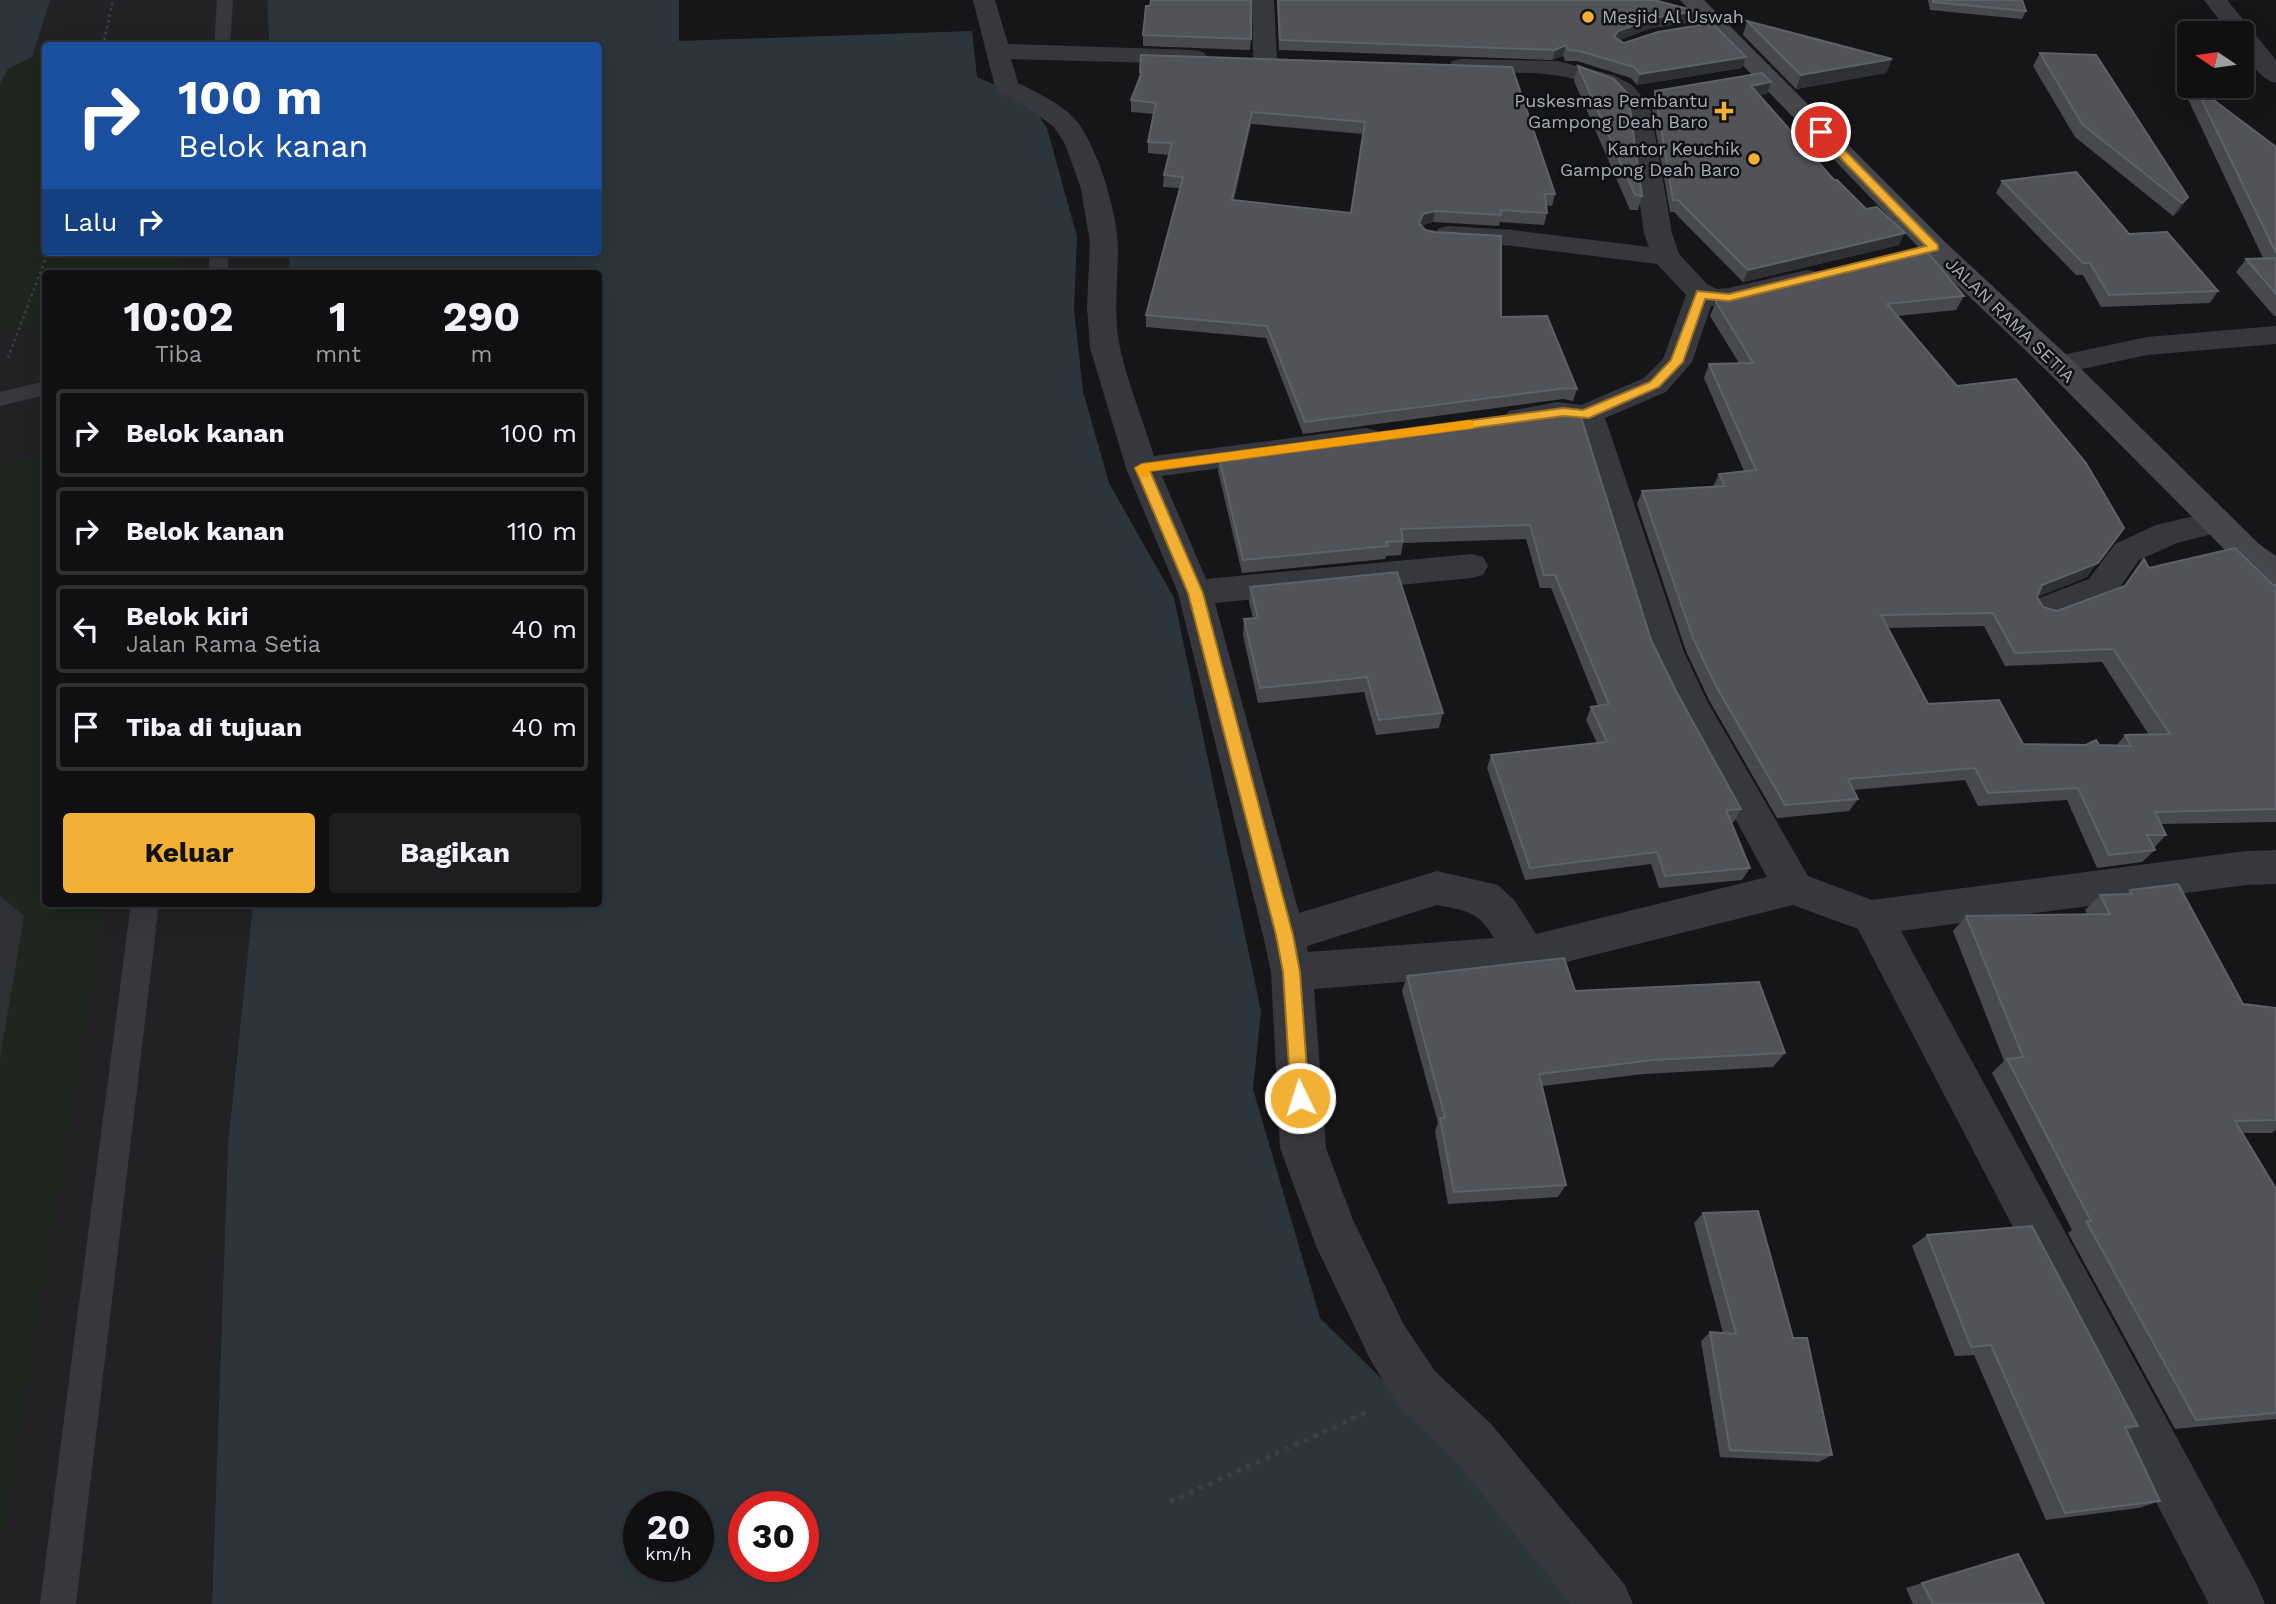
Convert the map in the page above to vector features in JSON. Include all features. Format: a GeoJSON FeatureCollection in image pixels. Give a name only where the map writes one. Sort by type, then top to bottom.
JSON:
{"type":"FeatureCollection","features":[{"type":"Feature","properties":{"kind":"street"},"geometry":{"type":"LineString","coordinates":[[984,0],[1007,87],[1033,100],[1064,122],[1078,144],[1094,189],[1104,243],[1101,307],[1105,348],[1142,468],[1195,593],[1288,954],[1303,1148],[1333,1230],[1387,1342],[1417,1389],[1474,1441],[1606,1604]]}},
{"type":"Feature","properties":{"kind":"street"},"geometry":{"type":"LineString","coordinates":[[1263,0],[1265,59]]}},
{"type":"Feature","properties":{"kind":"street","name":"JALAN RAMA SETIA"},"geometry":{"type":"LineString","coordinates":[[1691,0],[1706,27],[1750,76],[1921,250],[2059,365],[2247,552],[2274,571]]}},
{"type":"Feature","properties":{"kind":"street"},"geometry":{"type":"LineString","coordinates":[[2215,0],[2276,76]]}},
{"type":"Feature","properties":{"kind":"street"},"geometry":{"type":"LineString","coordinates":[[997,51],[1291,60]]}},
{"type":"Feature","properties":{"kind":"street"},"geometry":{"type":"LineString","coordinates":[[1436,65],[1576,71],[1610,81],[1631,96],[1638,106],[1653,209],[1666,257],[1701,294],[1712,298],[1729,298],[1832,272]]}},
{"type":"Feature","properties":{"kind":"street"},"geometry":{"type":"LineString","coordinates":[[1631,96],[1658,91]]}},
{"type":"Feature","properties":{"kind":"street"},"geometry":{"type":"LineString","coordinates":[[1433,233],[1513,238],[1666,257]]}},
{"type":"Feature","properties":{"kind":"street"},"geometry":{"type":"LineString","coordinates":[[1495,421],[1563,412],[1584,415],[1655,385],[1677,362],[1701,294]]}},
{"type":"Feature","properties":{"kind":"street"},"geometry":{"type":"LineString","coordinates":[[2059,365],[2147,346],[2276,335]]}},
{"type":"Feature","properties":{"kind":"street"},"geometry":{"type":"LineString","coordinates":[[1584,415],[1592,422],[1666,652],[1691,705],[1794,888]]}},
{"type":"Feature","properties":{"kind":"street"},"geometry":{"type":"LineString","coordinates":[[1142,468],[1400,434]]}},
{"type":"Feature","properties":{"kind":"street"},"geometry":{"type":"LineString","coordinates":[[2046,609],[2101,588],[2127,552],[2168,533],[2216,522]]}},
{"type":"Feature","properties":{"kind":"street"},"geometry":{"type":"LineString","coordinates":[[1195,593],[1471,566]]}},
{"type":"Feature","properties":{"kind":"street"},"geometry":{"type":"LineString","coordinates":[[1288,954],[1526,954],[1794,888],[1872,917],[2246,868],[2276,867]]}},
{"type":"Feature","properties":{"kind":"street"},"geometry":{"type":"LineString","coordinates":[[1288,954],[1437,888],[1484,897],[1501,913],[1526,954]]}},
{"type":"Feature","properties":{"kind":"street"},"geometry":{"type":"LineString","coordinates":[[1872,917],[2238,1604]]}},
{"type":"Feature","properties":{"kind":"lane"},"geometry":{"type":"LineString","coordinates":[[222,42],[225,0]]}},
{"type":"Feature","properties":{"kind":"lane"},"geometry":{"type":"LineString","coordinates":[[0,398],[42,389]]}},
{"type":"Feature","properties":{"kind":"lane"},"geometry":{"type":"LineString","coordinates":[[58,1604],[145,907]]}},
{"type":"Feature","properties":{"kind":"path"},"geometry":{"type":"LineString","coordinates":[[104,42],[113,0]]}},
{"type":"Feature","properties":{"kind":"path"},"geometry":{"type":"LineString","coordinates":[[5,366],[46,256]]}},
{"type":"Feature","properties":{"kind":"path"},"geometry":{"type":"LineString","coordinates":[[1170,1502],[1417,1389]]}},
{"type":"Feature","properties":{"kind":"shaded area"},"geometry":{"type":"Polygon","coordinates":[[[0,0],[267,0],[269,42],[42,42],[42,256],[288,256],[290,270],[42,270],[42,907],[253,907],[228,1144],[212,1604],[0,1604],[0,0]]]}},
{"type":"Feature","properties":{"kind":"shaded area"},"geometry":{"type":"Polygon","coordinates":[[[0,0],[50,0],[32,57],[8,69],[0,84],[0,0]]]}},
{"type":"Feature","properties":{"kind":"shaded area"},"geometry":{"type":"Polygon","coordinates":[[[267,0],[679,0],[679,41],[972,31],[977,77],[1029,100],[1047,128],[1077,237],[1074,310],[1083,391],[1109,483],[1174,598],[1261,1011],[1253,1089],[1320,1318],[1477,1473],[1582,1604],[212,1604],[228,1144],[253,907],[602,907],[602,270],[290,270],[288,256],[602,256],[602,42],[269,42],[267,0]]]}},
{"type":"Feature","properties":{"kind":"shaded area"},"geometry":{"type":"Polygon","coordinates":[[[42,56],[42,256],[180,256],[182,270],[42,270],[42,325],[0,330],[0,84],[8,72],[31,58],[42,56]]]}},
{"type":"Feature","properties":{"kind":"shaded area"},"geometry":{"type":"Polygon","coordinates":[[[42,457],[42,907],[104,907],[0,1557],[0,464],[42,457]]]}},
{"type":"Feature","properties":{"kind":"building"},"geometry":{"type":"Polygon","coordinates":[[[1151,0],[1251,0],[1251,39],[1143,35],[1146,6],[1150,6],[1151,0]]]}},
{"type":"Feature","properties":{"kind":"building"},"geometry":{"type":"Polygon","coordinates":[[[1278,0],[1654,0],[1696,11],[1654,18],[1618,31],[1614,37],[1624,43],[1658,32],[1712,23],[1746,57],[1640,74],[1634,67],[1568,50],[1566,45],[1555,50],[1280,40],[1278,0]]]}},
{"type":"Feature","properties":{"kind":"building"},"geometry":{"type":"Polygon","coordinates":[[[2022,0],[2026,11],[1933,2],[2022,0]]]}},
{"type":"Feature","properties":{"kind":"building"},"geometry":{"type":"Polygon","coordinates":[[[1747,21],[1892,59],[1801,75],[1747,21]]]}},
{"type":"Feature","properties":{"kind":"building"},"geometry":{"type":"Polygon","coordinates":[[[2040,53],[2096,55],[2188,197],[2182,203],[2082,124],[2040,53]]]}},
{"type":"Feature","properties":{"kind":"building"},"geometry":{"type":"Polygon","coordinates":[[[1141,55],[1512,67],[1555,194],[1545,194],[1547,213],[1501,210],[1501,215],[1435,211],[1423,214],[1419,223],[1425,230],[1435,232],[1501,236],[1501,317],[1547,316],[1577,389],[1566,388],[1305,422],[1267,326],[1146,315],[1183,177],[1164,175],[1172,143],[1148,142],[1156,103],[1131,100],[1140,72],[1141,55]],[[1252,112],[1232,200],[1351,213],[1365,122],[1252,112]]]}},
{"type":"Feature","properties":{"kind":"building"},"geometry":{"type":"Polygon","coordinates":[[[1578,66],[1614,79],[1628,94],[1642,196],[1635,195],[1578,66]]]}},
{"type":"Feature","properties":{"kind":"building"},"geometry":{"type":"Polygon","coordinates":[[[1762,73],[1771,82],[1751,86],[1834,180],[1866,209],[1877,207],[1905,233],[1748,270],[1678,200],[1673,200],[1655,91],[1762,73]]]}},
{"type":"Feature","properties":{"kind":"building"},"geometry":{"type":"Polygon","coordinates":[[[2201,98],[2211,98],[2276,147],[2276,253],[2201,98]]]}},
{"type":"Feature","properties":{"kind":"building"},"geometry":{"type":"Polygon","coordinates":[[[2076,172],[2129,234],[2167,232],[2218,291],[2109,295],[2090,263],[2083,263],[2002,181],[2076,172]]]}},
{"type":"Feature","properties":{"kind":"building"},"geometry":{"type":"Polygon","coordinates":[[[1924,248],[1964,296],[1887,304],[1957,386],[2016,379],[2086,463],[2124,528],[2098,563],[2042,585],[2037,597],[2043,607],[2057,611],[2125,586],[2144,559],[2149,568],[2235,548],[2276,585],[2276,809],[2155,812],[2166,835],[2147,835],[2155,850],[2109,855],[2078,788],[1988,793],[1975,768],[1848,779],[1858,799],[1785,805],[1716,686],[1693,638],[1642,491],[1725,486],[1719,474],[1756,470],[1709,364],[1753,363],[1716,302],[1717,299],[1759,292],[1756,289],[1924,248]],[[1993,613],[1881,615],[1928,704],[1999,700],[2023,744],[2086,745],[2096,740],[2099,745],[2131,746],[2125,735],[2170,734],[2113,649],[2015,653],[1993,613]]]}},
{"type":"Feature","properties":{"kind":"building"},"geometry":{"type":"Polygon","coordinates":[[[2276,258],[2276,294],[2246,259],[2276,258]]]}},
{"type":"Feature","properties":{"kind":"building"},"geometry":{"type":"Polygon","coordinates":[[[1567,411],[1580,414],[1651,640],[1741,809],[1726,810],[1750,868],[1665,876],[1657,852],[1530,868],[1491,755],[1607,742],[1591,707],[1609,704],[1555,575],[1544,575],[1530,525],[1401,529],[1403,541],[1386,542],[1388,546],[1243,560],[1219,457],[1316,449],[1315,445],[1567,411]]]}},
{"type":"Feature","properties":{"kind":"building"},"geometry":{"type":"Polygon","coordinates":[[[1397,572],[1443,713],[1379,720],[1367,677],[1260,688],[1244,619],[1258,618],[1250,587],[1397,572]]]}},
{"type":"Feature","properties":{"kind":"building"},"geometry":{"type":"Polygon","coordinates":[[[2178,884],[2243,1004],[2276,1008],[2276,1120],[2235,1121],[2276,1189],[2276,1413],[2196,1420],[2086,1221],[2091,1221],[2007,1059],[2023,1057],[1966,916],[2110,914],[2100,895],[2132,894],[2130,890],[2178,884]]]}},
{"type":"Feature","properties":{"kind":"building"},"geometry":{"type":"Polygon","coordinates":[[[1564,958],[1575,991],[1759,982],[1785,1053],[1653,1060],[1539,1074],[1566,1185],[1454,1192],[1440,1118],[1445,1118],[1407,976],[1564,958]]]}},
{"type":"Feature","properties":{"kind":"building"},"geometry":{"type":"Polygon","coordinates":[[[1758,1211],[1793,1338],[1807,1338],[1832,1455],[1730,1450],[1710,1332],[1736,1334],[1703,1213],[1758,1211]]]}},
{"type":"Feature","properties":{"kind":"building"},"geometry":{"type":"Polygon","coordinates":[[[2032,1226],[2138,1426],[2125,1427],[2160,1501],[2065,1513],[1991,1345],[1971,1347],[1927,1235],[2032,1226]]]}},
{"type":"Feature","properties":{"kind":"building"},"geometry":{"type":"Polygon","coordinates":[[[2018,1554],[2044,1604],[1933,1604],[1922,1583],[2018,1554]]]}},
{"type":"Feature","properties":{"kind":"slow traffic"},"geometry":{"type":"LineString","coordinates":[[1144,474],[1142,468],[1470,425]]}},
{"type":"Feature","properties":{"kind":"place","name":"Mesjid Al Uswah"},"geometry":{"type":"Point","coordinates":[1588,17]}},
{"type":"Feature","properties":{"kind":"place","name":"Puskesmas Pembantu Gampong Deah Baro"},"geometry":{"type":"Point","coordinates":[1724,111]}},
{"type":"Feature","properties":{"kind":"place","name":"Kantor Keuchik Gampong Deah Baro"},"geometry":{"type":"Point","coordinates":[1754,159]}},
{"type":"Feature","properties":{"kind":"route"},"geometry":{"type":"LineString","coordinates":[[1300,1098],[1292,972],[1284,935],[1195,593],[1142,468],[1563,412],[1584,415],[1655,385],[1677,362],[1701,294],[1712,298],[1729,298],[1934,247],[1821,132]]}}]}
